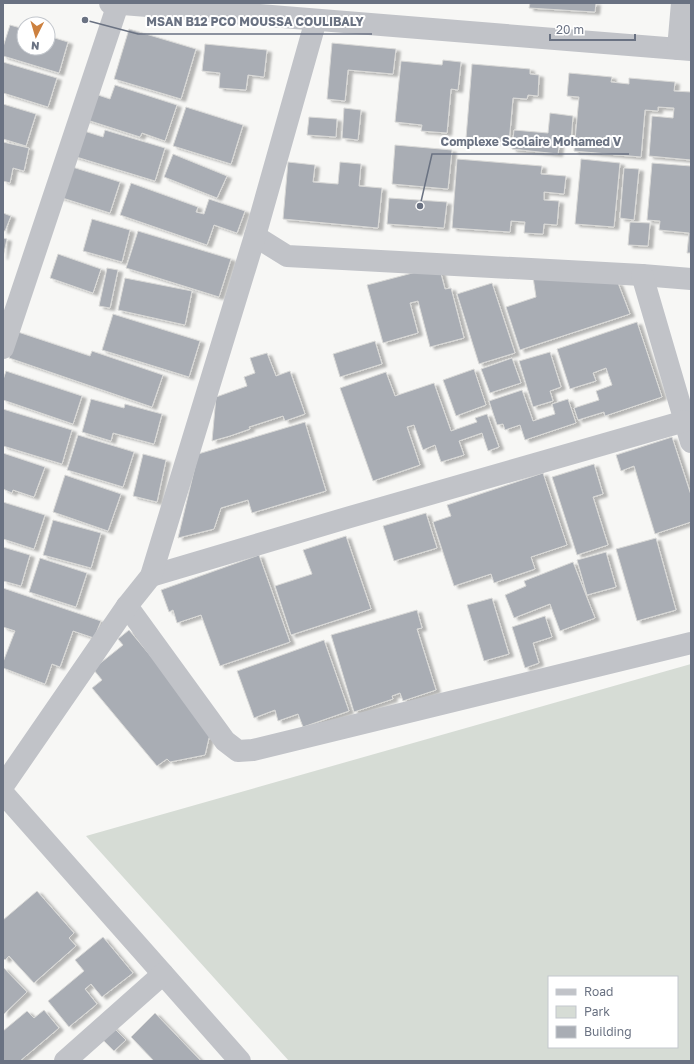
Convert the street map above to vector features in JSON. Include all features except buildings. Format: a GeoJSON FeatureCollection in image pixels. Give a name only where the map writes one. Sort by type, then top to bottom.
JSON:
{"type":"FeatureCollection","features":[{"type":"Feature","properties":{"kind":"street"},"geometry":{"type":"LineString","coordinates":[[3,348],[114,3],[250,9],[316,20],[684,49],[682,3]]}},
{"type":"Feature","properties":{"kind":"street"},"geometry":{"type":"LineString","coordinates":[[3,786],[127,606],[150,576],[254,236],[316,20]]}},
{"type":"Feature","properties":{"kind":"street"},"geometry":{"type":"LineString","coordinates":[[254,236],[288,256],[642,275],[691,279]]}},
{"type":"Feature","properties":{"kind":"street"},"geometry":{"type":"LineString","coordinates":[[642,275],[691,442]]}},
{"type":"Feature","properties":{"kind":"street"},"geometry":{"type":"LineString","coordinates":[[150,576],[685,421]]}},
{"type":"Feature","properties":{"kind":"street"},"geometry":{"type":"LineString","coordinates":[[127,606],[225,741],[238,751],[253,750],[691,643]]}},
{"type":"Feature","properties":{"kind":"street"},"geometry":{"type":"LineString","coordinates":[[3,794],[240,1061]]}},
{"type":"Feature","properties":{"kind":"street"},"geometry":{"type":"LineString","coordinates":[[65,1061],[163,974]]}},
{"type":"Feature","properties":{"kind":"green space"},"geometry":{"type":"Polygon","coordinates":[[[691,664],[691,1061],[289,1061],[86,836],[691,664]]]}},
{"type":"Feature","properties":{"kind":"place","name":"MSAN B12 PCO MOUSSA COULIBALY"},"geometry":{"type":"Point","coordinates":[85,20]}},
{"type":"Feature","properties":{"kind":"place","name":"Complexe Scolaire Mohamed V"},"geometry":{"type":"Point","coordinates":[420,206]}}]}
